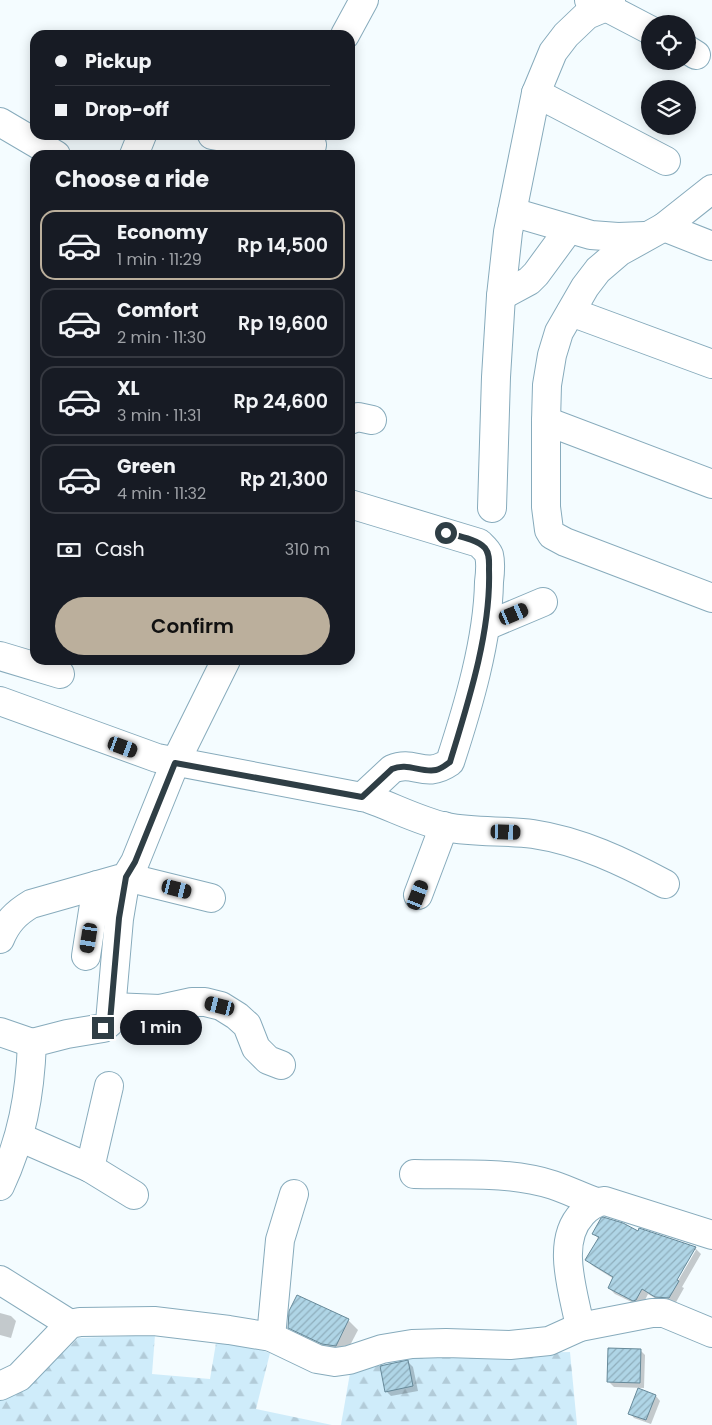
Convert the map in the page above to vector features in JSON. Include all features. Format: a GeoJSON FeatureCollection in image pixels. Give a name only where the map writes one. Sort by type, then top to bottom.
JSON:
{"type":"FeatureCollection","features":[{"type":"Feature","properties":{"kind":"street"},"geometry":{"type":"LineString","coordinates":[[348,30],[363,0]]}},
{"type":"Feature","properties":{"kind":"street"},"geometry":{"type":"LineString","coordinates":[[492,508],[496,377],[501,296],[512,212],[536,94],[553,52],[566,35],[602,2],[641,25]]}},
{"type":"Feature","properties":{"kind":"street"},"geometry":{"type":"LineString","coordinates":[[536,94],[666,161]]}},
{"type":"Feature","properties":{"kind":"street"},"geometry":{"type":"LineString","coordinates":[[0,122],[30,140]]}},
{"type":"Feature","properties":{"kind":"street"},"geometry":{"type":"LineString","coordinates":[[31,140],[48,150]]}},
{"type":"Feature","properties":{"kind":"street"},"geometry":{"type":"LineString","coordinates":[[247,140],[312,145]]}},
{"type":"Feature","properties":{"kind":"street"},"geometry":{"type":"LineString","coordinates":[[712,189],[657,232],[619,252],[598,270],[585,287],[558,332],[552,355],[546,421],[546,507],[549,530],[552,535],[565,542],[712,598]]}},
{"type":"Feature","properties":{"kind":"street"},"geometry":{"type":"LineString","coordinates":[[512,212],[580,232],[618,237],[657,232],[712,246]]}},
{"type":"Feature","properties":{"kind":"street"},"geometry":{"type":"LineString","coordinates":[[501,296],[529,281],[580,232]]}},
{"type":"Feature","properties":{"kind":"street"},"geometry":{"type":"LineString","coordinates":[[571,312],[712,364]]}},
{"type":"Feature","properties":{"kind":"street"},"geometry":{"type":"LineString","coordinates":[[546,421],[712,484]]}},
{"type":"Feature","properties":{"kind":"street"},"geometry":{"type":"LineString","coordinates":[[355,506],[479,543],[485,548],[489,556],[490,574],[486,626],[477,666],[450,762],[436,770],[398,766],[392,769],[362,797]]}},
{"type":"Feature","properties":{"kind":"street"},"geometry":{"type":"LineString","coordinates":[[486,626],[543,602]]}},
{"type":"Feature","properties":{"kind":"street"},"geometry":{"type":"LineString","coordinates":[[0,656],[60,674]]}},
{"type":"Feature","properties":{"kind":"street"},"geometry":{"type":"LineString","coordinates":[[0,1032],[32,1043],[67,1034],[103,1028],[110,1022],[119,918],[126,877],[135,862],[175,763],[224,665]]}},
{"type":"Feature","properties":{"kind":"street"},"geometry":{"type":"LineString","coordinates":[[0,701],[142,754],[175,763],[362,797],[391,806],[430,822],[468,831],[516,832],[542,836],[595,851],[625,863],[665,884]]}},
{"type":"Feature","properties":{"kind":"street"},"geometry":{"type":"LineString","coordinates":[[418,895],[444,826]]}},
{"type":"Feature","properties":{"kind":"street"},"geometry":{"type":"LineString","coordinates":[[0,939],[10,920],[31,904],[126,877],[211,898]]}},
{"type":"Feature","properties":{"kind":"street"},"geometry":{"type":"LineString","coordinates":[[86,956],[97,885]]}},
{"type":"Feature","properties":{"kind":"street"},"geometry":{"type":"LineString","coordinates":[[112,1006],[160,1009],[192,1002],[205,1002],[220,1006],[237,1016],[247,1025],[256,1048],[268,1060],[281,1065]]}},
{"type":"Feature","properties":{"kind":"street"},"geometry":{"type":"LineString","coordinates":[[0,1186],[13,1158],[27,1107],[32,1043]]}},
{"type":"Feature","properties":{"kind":"street"},"geometry":{"type":"LineString","coordinates":[[90,1168],[109,1086]]}},
{"type":"Feature","properties":{"kind":"street"},"geometry":{"type":"LineString","coordinates":[[19,1137],[90,1168],[134,1195]]}},
{"type":"Feature","properties":{"kind":"street"},"geometry":{"type":"LineString","coordinates":[[414,1174],[519,1178],[553,1185],[596,1202],[605,1201],[712,1235]]}},
{"type":"Feature","properties":{"kind":"street"},"geometry":{"type":"LineString","coordinates":[[271,1337],[280,1240],[294,1194]]}},
{"type":"Feature","properties":{"kind":"street"},"geometry":{"type":"LineString","coordinates":[[567,1333],[571,1280],[568,1239],[577,1219],[596,1202]]}},
{"type":"Feature","properties":{"kind":"street"},"geometry":{"type":"LineString","coordinates":[[0,1280],[70,1324]]}},
{"type":"Feature","properties":{"kind":"street"},"geometry":{"type":"LineString","coordinates":[[0,1386],[19,1377],[70,1324],[80,1322],[154,1321],[271,1337],[317,1359],[335,1362],[348,1360],[382,1349],[412,1344],[510,1345],[628,1317],[664,1313],[712,1333]]}},
{"type":"Feature","properties":{"kind":"green space"},"geometry":{"type":"Polygon","coordinates":[[[155,1335],[152,1374],[210,1379],[217,1337],[270,1353],[256,1409],[332,1425],[0,1425],[0,1394],[26,1389],[78,1338],[155,1335]]]}},
{"type":"Feature","properties":{"kind":"green space"},"geometry":{"type":"Polygon","coordinates":[[[570,1352],[577,1425],[341,1425],[350,1373],[420,1355],[570,1352]]]}},
{"type":"Feature","properties":{"kind":"building"},"geometry":{"type":"Polygon","coordinates":[[[603,1217],[623,1223],[638,1231],[639,1228],[696,1247],[669,1298],[655,1297],[642,1289],[636,1300],[633,1301],[608,1288],[613,1277],[585,1260],[599,1237],[592,1234],[603,1217]]]}},
{"type":"Feature","properties":{"kind":"building"},"geometry":{"type":"Polygon","coordinates":[[[297,1295],[349,1319],[336,1346],[322,1344],[288,1328],[289,1311],[297,1295]]]}},
{"type":"Feature","properties":{"kind":"building"},"geometry":{"type":"Polygon","coordinates":[[[608,1348],[641,1349],[640,1383],[607,1382],[608,1348]]]}},
{"type":"Feature","properties":{"kind":"building"},"geometry":{"type":"Polygon","coordinates":[[[408,1360],[413,1386],[385,1392],[380,1366],[408,1360]]]}},
{"type":"Feature","properties":{"kind":"building"},"geometry":{"type":"Polygon","coordinates":[[[638,1388],[656,1395],[646,1420],[628,1414],[638,1388]]]}},
{"type":"Feature","properties":{"kind":"route"},"geometry":{"type":"LineString","coordinates":[[103,1028],[110,1022],[112,1013],[119,918],[126,877],[135,862],[175,763],[362,797],[392,769],[398,766],[436,770],[450,762],[477,666],[486,626],[490,574],[489,556],[485,548],[479,543],[446,533]]}}]}
